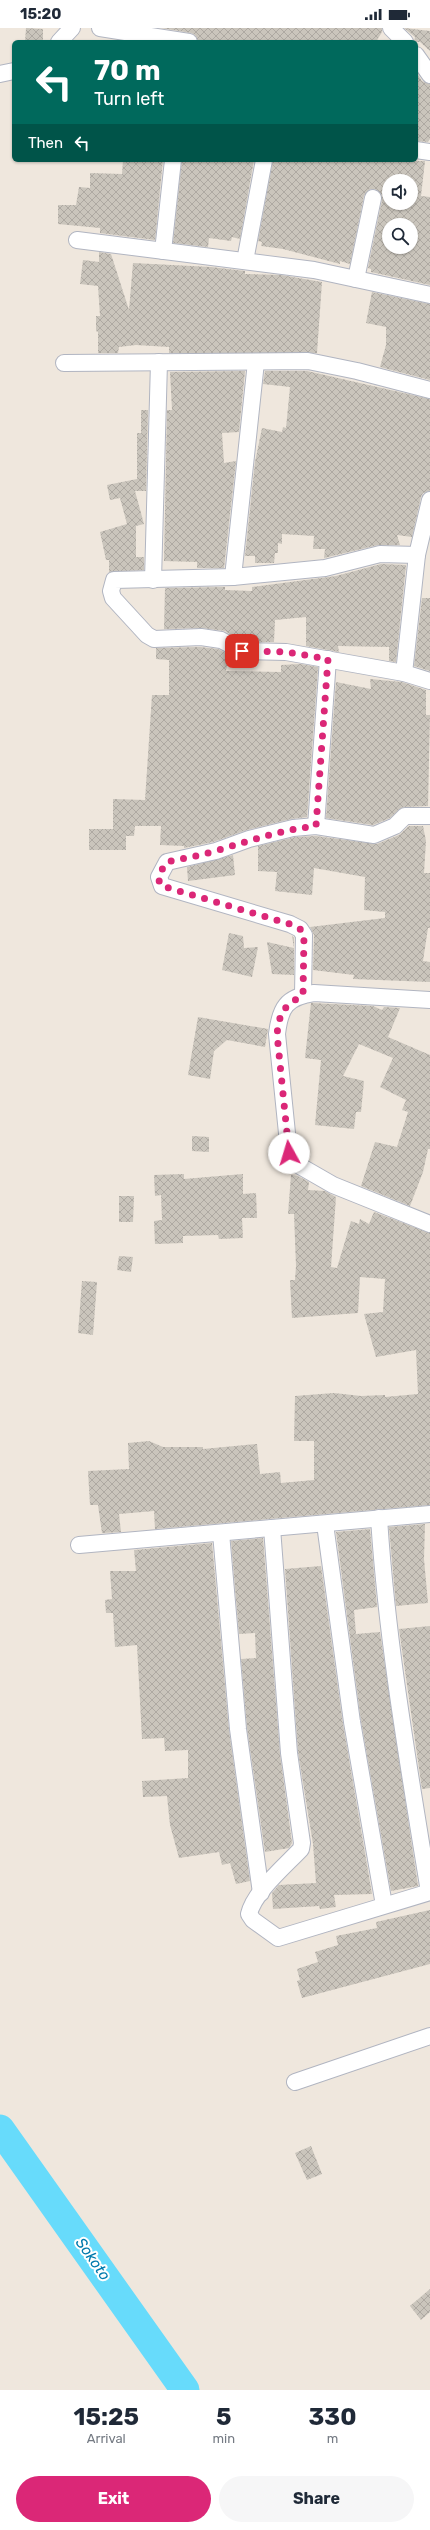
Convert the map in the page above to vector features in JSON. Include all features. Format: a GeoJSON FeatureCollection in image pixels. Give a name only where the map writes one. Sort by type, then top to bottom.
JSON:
{"type":"FeatureCollection","features":[{"type":"Feature","properties":{"kind":"street"},"geometry":{"type":"LineString","coordinates":[[61,40],[72,28]]}},
{"type":"Feature","properties":{"kind":"street"},"geometry":{"type":"LineString","coordinates":[[100,28],[176,40]]}},
{"type":"Feature","properties":{"kind":"street"},"geometry":{"type":"LineString","coordinates":[[391,28],[402,40]]}},
{"type":"Feature","properties":{"kind":"street"},"geometry":{"type":"LineString","coordinates":[[418,58],[430,75]]}},
{"type":"Feature","properties":{"kind":"street"},"geometry":{"type":"LineString","coordinates":[[0,74],[12,71]]}},
{"type":"Feature","properties":{"kind":"street"},"geometry":{"type":"LineString","coordinates":[[418,150],[430,152]]}},
{"type":"Feature","properties":{"kind":"street"},"geometry":{"type":"LineString","coordinates":[[163,251],[173,162]]}},
{"type":"Feature","properties":{"kind":"street"},"geometry":{"type":"LineString","coordinates":[[245,261],[264,162]]}},
{"type":"Feature","properties":{"kind":"street"},"geometry":{"type":"LineString","coordinates":[[356,279],[373,198]]}},
{"type":"Feature","properties":{"kind":"street"},"geometry":{"type":"LineString","coordinates":[[77,240],[314,270],[430,295]]}},
{"type":"Feature","properties":{"kind":"street"},"geometry":{"type":"LineString","coordinates":[[64,363],[308,361],[357,371],[430,390]]}},
{"type":"Feature","properties":{"kind":"street"},"geometry":{"type":"LineString","coordinates":[[154,580],[159,362]]}},
{"type":"Feature","properties":{"kind":"street"},"geometry":{"type":"LineString","coordinates":[[233,577],[256,362]]}},
{"type":"Feature","properties":{"kind":"street"},"geometry":{"type":"LineString","coordinates":[[404,673],[417,556],[430,500]]}},
{"type":"Feature","properties":{"kind":"street"},"geometry":{"type":"LineString","coordinates":[[417,556],[380,554],[325,568],[233,577],[114,580],[111,591],[113,598],[150,637],[208,638],[220,640],[242,651],[286,652],[404,673],[430,681]]}},
{"type":"Feature","properties":{"kind":"street"},"geometry":{"type":"LineString","coordinates":[[316,826],[328,659]]}},
{"type":"Feature","properties":{"kind":"street"},"geometry":{"type":"LineString","coordinates":[[303,995],[304,935],[300,929],[290,924],[162,886],[159,877],[167,862],[216,851],[249,839],[293,828],[316,826],[374,835],[395,826],[405,816],[430,816]]}},
{"type":"Feature","properties":{"kind":"street"},"geometry":{"type":"LineString","coordinates":[[430,1000],[314,993],[303,995],[288,1004],[279,1015],[277,1034],[289,1153],[293,1162],[333,1185],[430,1224]]}},
{"type":"Feature","properties":{"kind":"street"},"geometry":{"type":"LineString","coordinates":[[79,1545],[430,1514]]}},
{"type":"Feature","properties":{"kind":"street"},"geometry":{"type":"LineString","coordinates":[[272,1528],[289,1753],[302,1843],[301,1849],[251,1906],[249,1914],[253,1920],[278,1938],[430,1892],[398,1698],[383,1588],[379,1518]]}},
{"type":"Feature","properties":{"kind":"street"},"geometry":{"type":"LineString","coordinates":[[325,1524],[352,1722],[384,1905]]}},
{"type":"Feature","properties":{"kind":"street"},"geometry":{"type":"LineString","coordinates":[[221,1533],[238,1729],[261,1893]]}},
{"type":"Feature","properties":{"kind":"street"},"geometry":{"type":"LineString","coordinates":[[294,2082],[430,2036]]}},
{"type":"Feature","properties":{"kind":"building"},"geometry":{"type":"Polygon","coordinates":[[[26,28],[43,29],[43,40],[25,40],[26,28]]]}},
{"type":"Feature","properties":{"kind":"building"},"geometry":{"type":"Polygon","coordinates":[[[161,28],[382,28],[382,32],[377,40],[197,40],[195,35],[161,28]]]}},
{"type":"Feature","properties":{"kind":"building"},"geometry":{"type":"Polygon","coordinates":[[[404,28],[430,31],[430,51],[418,42],[418,40],[414,40],[415,37],[404,28]]]}},
{"type":"Feature","properties":{"kind":"building"},"geometry":{"type":"Polygon","coordinates":[[[418,75],[422,81],[430,84],[430,139],[428,142],[418,141],[418,75]]]}},
{"type":"Feature","properties":{"kind":"building"},"geometry":{"type":"Polygon","coordinates":[[[425,161],[421,196],[430,197],[430,285],[371,272],[371,269],[368,268],[382,200],[382,210],[418,210],[418,174],[382,174],[382,195],[375,189],[370,189],[364,196],[350,264],[340,261],[340,264],[283,249],[261,246],[262,242],[258,241],[273,162],[425,161]]]}},
{"type":"Feature","properties":{"kind":"building"},"geometry":{"type":"Polygon","coordinates":[[[123,162],[163,162],[155,240],[100,233],[100,228],[58,224],[58,205],[76,205],[79,187],[90,188],[90,173],[122,174],[123,162]]]}},
{"type":"Feature","properties":{"kind":"building"},"geometry":{"type":"Polygon","coordinates":[[[182,162],[254,162],[240,239],[232,237],[231,241],[209,238],[208,247],[173,243],[182,162]]]}},
{"type":"Feature","properties":{"kind":"building"},"geometry":{"type":"Polygon","coordinates":[[[99,252],[111,254],[129,310],[133,263],[211,267],[245,271],[245,274],[281,275],[322,282],[317,353],[169,353],[169,347],[136,345],[119,347],[118,353],[98,353],[96,316],[100,316],[98,286],[80,284],[83,260],[99,262],[99,252]]]}},
{"type":"Feature","properties":{"kind":"building"},"geometry":{"type":"Polygon","coordinates":[[[372,292],[430,304],[430,380],[380,367],[386,345],[386,327],[366,323],[372,292]]]}},
{"type":"Feature","properties":{"kind":"building"},"geometry":{"type":"Polygon","coordinates":[[[245,371],[239,432],[222,433],[224,463],[236,461],[224,568],[197,568],[197,562],[164,561],[167,410],[172,410],[170,372],[245,371]]]}},
{"type":"Feature","properties":{"kind":"building"},"geometry":{"type":"Polygon","coordinates":[[[265,371],[307,371],[430,399],[430,491],[423,493],[421,497],[412,537],[397,535],[400,545],[378,545],[324,558],[325,549],[313,549],[314,536],[282,534],[282,544],[278,543],[278,553],[275,553],[274,563],[255,563],[255,556],[245,556],[255,462],[262,428],[282,432],[283,427],[286,428],[290,387],[263,384],[265,371]]]}},
{"type":"Feature","properties":{"kind":"building"},"geometry":{"type":"Polygon","coordinates":[[[141,410],[148,410],[146,491],[135,491],[144,524],[136,526],[136,557],[144,557],[144,570],[109,572],[109,560],[106,560],[100,532],[127,524],[120,498],[110,500],[107,485],[137,479],[137,433],[141,433],[141,410]]]}},
{"type":"Feature","properties":{"kind":"building"},"geometry":{"type":"Polygon","coordinates":[[[381,564],[406,565],[396,662],[389,661],[389,647],[338,646],[339,652],[306,646],[306,617],[275,620],[274,642],[244,642],[225,631],[202,628],[164,629],[165,588],[225,587],[225,590],[252,591],[252,587],[336,576],[381,564]]]}},
{"type":"Feature","properties":{"kind":"building"},"geometry":{"type":"Polygon","coordinates":[[[422,598],[430,598],[430,671],[414,666],[422,598]]]}},
{"type":"Feature","properties":{"kind":"building"},"geometry":{"type":"Polygon","coordinates":[[[200,647],[218,649],[229,655],[226,671],[281,672],[281,665],[301,664],[318,667],[307,817],[291,819],[247,830],[213,842],[184,848],[184,846],[160,845],[161,826],[135,826],[134,836],[126,836],[126,850],[89,850],[89,829],[113,829],[113,799],[145,800],[152,695],[169,695],[169,660],[156,659],[156,648],[200,647]]]}},
{"type":"Feature","properties":{"kind":"building"},"geometry":{"type":"Polygon","coordinates":[[[370,679],[402,682],[426,690],[426,715],[430,715],[428,806],[404,807],[390,818],[373,825],[326,818],[336,682],[371,689],[370,679]]]}},
{"type":"Feature","properties":{"kind":"building"},"geometry":{"type":"Polygon","coordinates":[[[409,826],[423,826],[426,841],[424,873],[430,873],[430,928],[428,928],[423,961],[430,962],[430,982],[353,979],[354,975],[313,970],[314,935],[310,927],[385,918],[385,912],[364,910],[365,877],[314,868],[312,895],[275,891],[277,872],[258,871],[258,846],[295,837],[316,836],[377,844],[399,835],[409,826]]]}},
{"type":"Feature","properties":{"kind":"building"},"geometry":{"type":"Polygon","coordinates":[[[233,855],[235,875],[188,881],[187,867],[233,855]]]}},
{"type":"Feature","properties":{"kind":"building"},"geometry":{"type":"Polygon","coordinates":[[[229,933],[243,936],[244,948],[258,947],[252,977],[222,970],[229,933]]]}},
{"type":"Feature","properties":{"kind":"building"},"geometry":{"type":"Polygon","coordinates":[[[267,942],[294,948],[294,975],[272,974],[267,942]]]}},
{"type":"Feature","properties":{"kind":"building"},"geometry":{"type":"Polygon","coordinates":[[[311,1003],[373,1006],[382,1010],[384,1007],[400,1008],[388,1037],[430,1055],[430,1149],[428,1149],[423,1172],[410,1206],[361,1186],[375,1142],[397,1147],[408,1112],[402,1110],[406,1100],[380,1087],[393,1058],[359,1044],[343,1076],[364,1081],[361,1112],[356,1112],[354,1129],[315,1125],[321,1060],[305,1058],[311,1003]]]}},
{"type":"Feature","properties":{"kind":"building"},"geometry":{"type":"Polygon","coordinates":[[[198,1017],[268,1029],[265,1047],[227,1040],[214,1051],[210,1079],[188,1075],[198,1017]]]}},
{"type":"Feature","properties":{"kind":"building"},"geometry":{"type":"Polygon","coordinates":[[[192,1136],[209,1137],[209,1152],[192,1151],[192,1136]]]}},
{"type":"Feature","properties":{"kind":"building"},"geometry":{"type":"Polygon","coordinates":[[[184,1174],[184,1179],[243,1174],[243,1194],[256,1193],[257,1218],[242,1218],[243,1238],[219,1239],[218,1235],[183,1236],[183,1243],[155,1244],[154,1221],[162,1220],[161,1195],[155,1196],[154,1175],[184,1174]]]}},
{"type":"Feature","properties":{"kind":"building"},"geometry":{"type":"Polygon","coordinates":[[[291,1175],[298,1176],[309,1182],[308,1190],[325,1191],[336,1197],[331,1267],[337,1268],[351,1221],[359,1224],[360,1219],[369,1224],[374,1212],[430,1233],[430,1505],[155,1529],[154,1511],[119,1514],[121,1532],[102,1533],[98,1505],[90,1505],[88,1471],[129,1469],[128,1443],[149,1441],[163,1447],[203,1447],[203,1449],[257,1444],[260,1474],[280,1472],[281,1483],[314,1480],[314,1441],[294,1441],[295,1396],[334,1393],[361,1396],[385,1395],[385,1397],[418,1394],[416,1350],[376,1357],[364,1314],[383,1312],[385,1279],[360,1277],[358,1313],[292,1318],[290,1280],[295,1280],[296,1266],[294,1214],[288,1214],[291,1175]]]}},
{"type":"Feature","properties":{"kind":"building"},"geometry":{"type":"Polygon","coordinates":[[[119,1196],[134,1196],[133,1222],[119,1222],[119,1196]]]}},
{"type":"Feature","properties":{"kind":"building"},"geometry":{"type":"Polygon","coordinates":[[[119,1256],[133,1257],[131,1272],[117,1270],[119,1256]]]}},
{"type":"Feature","properties":{"kind":"building"},"geometry":{"type":"Polygon","coordinates":[[[82,1281],[97,1282],[93,1335],[78,1333],[82,1281]]]}},
{"type":"Feature","properties":{"kind":"building"},"geometry":{"type":"Polygon","coordinates":[[[425,1524],[424,1559],[428,1603],[396,1606],[389,1527],[425,1524]]]}},
{"type":"Feature","properties":{"kind":"building"},"geometry":{"type":"Polygon","coordinates":[[[370,1529],[377,1607],[354,1610],[356,1634],[380,1632],[418,1886],[391,1891],[361,1721],[336,1532],[370,1529]]]}},
{"type":"Feature","properties":{"kind":"building"},"geometry":{"type":"Polygon","coordinates":[[[263,1538],[280,1754],[292,1843],[289,1848],[265,1852],[247,1728],[241,1659],[256,1658],[255,1633],[239,1634],[231,1541],[263,1538]]]}},
{"type":"Feature","properties":{"kind":"building"},"geometry":{"type":"Polygon","coordinates":[[[212,1543],[229,1730],[250,1881],[236,1884],[230,1863],[222,1865],[219,1852],[179,1858],[170,1825],[167,1796],[143,1797],[142,1781],[188,1778],[188,1750],[165,1751],[164,1738],[142,1739],[137,1645],[115,1647],[113,1613],[106,1613],[105,1600],[112,1599],[110,1571],[136,1571],[134,1550],[212,1543]]]}},
{"type":"Feature","properties":{"kind":"building"},"geometry":{"type":"Polygon","coordinates":[[[321,1566],[343,1724],[372,1894],[334,1895],[336,1907],[320,1909],[319,1906],[273,1909],[272,1893],[279,1885],[316,1883],[313,1844],[298,1752],[285,1569],[321,1566]]]}},
{"type":"Feature","properties":{"kind":"building"},"geometry":{"type":"Polygon","coordinates":[[[430,1626],[430,1788],[422,1789],[399,1629],[430,1626]]]}},
{"type":"Feature","properties":{"kind":"building"},"geometry":{"type":"Polygon","coordinates":[[[430,1910],[430,1964],[302,1998],[297,1981],[300,1980],[297,1969],[318,1962],[315,1952],[338,1945],[336,1936],[377,1928],[376,1922],[430,1910]]]}},
{"type":"Feature","properties":{"kind":"building"},"geometry":{"type":"Polygon","coordinates":[[[311,2146],[322,2174],[307,2180],[295,2153],[311,2146]]]}},
{"type":"Feature","properties":{"kind":"building"},"geometry":{"type":"Polygon","coordinates":[[[430,2289],[430,2312],[421,2320],[410,2306],[430,2289]]]}},
{"type":"Feature","properties":{"kind":"waterway","name":"Sokoto"},"geometry":{"type":"LineString","coordinates":[[0,2129],[185,2390]]}},
{"type":"Feature","properties":{"kind":"route"},"geometry":{"type":"LineString","coordinates":[[242,651],[286,652],[328,659],[316,826],[293,828],[249,839],[216,851],[167,862],[161,871],[159,882],[162,886],[290,924],[300,929],[304,935],[303,995],[288,1004],[279,1015],[277,1034],[289,1153]]}}]}
